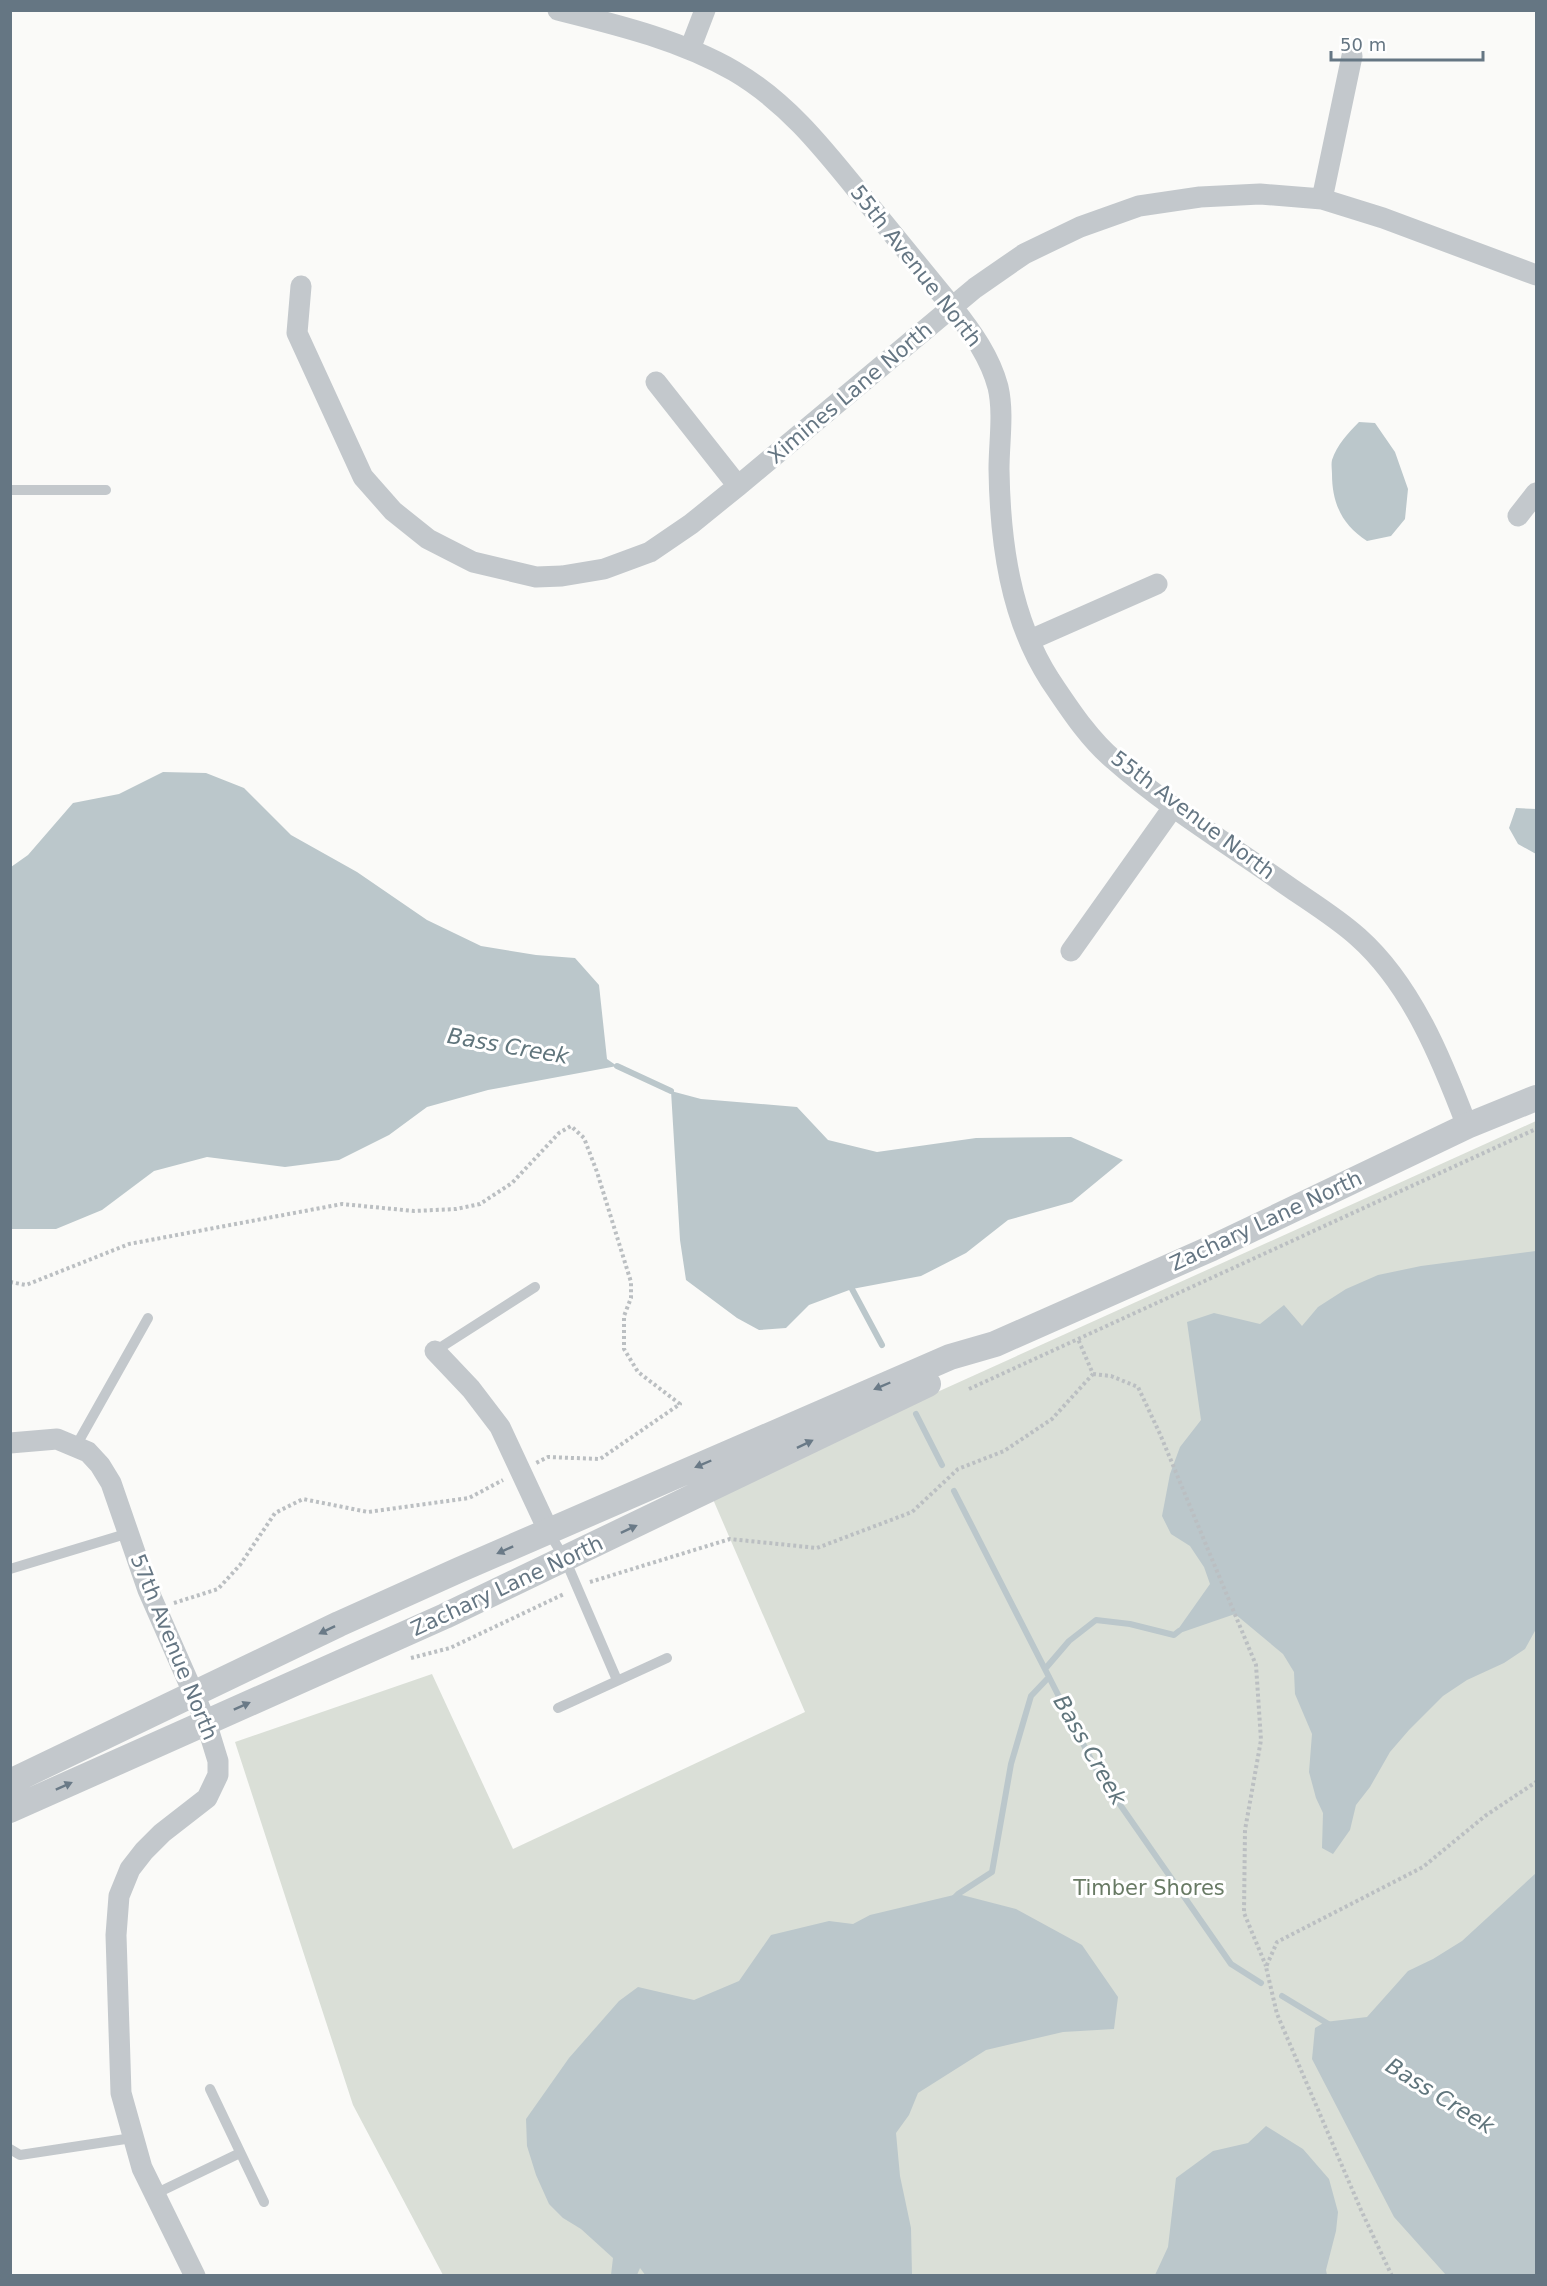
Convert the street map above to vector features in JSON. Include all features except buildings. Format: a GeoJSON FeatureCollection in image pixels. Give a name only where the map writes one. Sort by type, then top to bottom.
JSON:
{"type":"FeatureCollection","features":[{"type":"Feature","properties":{"kind":"street","name":"55th Avenue North"},"geometry":{"type":"LineString","coordinates":[[558,10],[608,22],[690,49],[735,72],[775,99],[808,130],[953,308],[971,331],[986,357],[998,389],[1000,520],[1008,570],[1016,602],[1030,640],[1048,677],[1077,719],[1113,759],[1174,806],[1359,937],[1383,963],[1427,1032],[1467,1126]]}},
{"type":"Feature","properties":{"kind":"street"},"geometry":{"type":"LineString","coordinates":[[690,49],[705,10]]}},
{"type":"Feature","properties":{"kind":"street"},"geometry":{"type":"LineString","coordinates":[[1322,200],[1352,56]]}},
{"type":"Feature","properties":{"kind":"street","name":"Ximines Lane North"},"geometry":{"type":"LineString","coordinates":[[301,286],[297,333],[363,477],[393,511],[428,539],[474,562],[536,577],[562,576],[604,569],[650,552],[691,524],[738,486],[975,288],[1024,254],[1080,226],[1139,206],[1200,197],[1260,194],[1322,200],[1383,218],[1536,275]]}},
{"type":"Feature","properties":{"kind":"street"},"geometry":{"type":"LineString","coordinates":[[656,382],[738,486]]}},
{"type":"Feature","properties":{"kind":"street"},"geometry":{"type":"LineString","coordinates":[[1518,516],[1536,492]]}},
{"type":"Feature","properties":{"kind":"street"},"geometry":{"type":"LineString","coordinates":[[1030,640],[1157,584]]}},
{"type":"Feature","properties":{"kind":"street"},"geometry":{"type":"LineString","coordinates":[[1071,951],[1174,806]]}},
{"type":"Feature","properties":{"kind":"street","name":"Zachary Lane North"},"geometry":{"type":"LineString","coordinates":[[10,1782],[339,1624],[548,1530],[950,1357],[995,1344],[1212,1248],[1467,1126],[1536,1098]]}},
{"type":"Feature","properties":{"kind":"street","name":"Zachary Lane North"},"geometry":{"type":"LineString","coordinates":[[10,1810],[445,1616],[957,1370],[995,1344]]}},
{"type":"Feature","properties":{"kind":"street"},"geometry":{"type":"LineString","coordinates":[[435,1351],[471,1389],[500,1427],[548,1530]]}},
{"type":"Feature","properties":{"kind":"street","name":"57th Avenue North"},"geometry":{"type":"LineString","coordinates":[[10,1443],[57,1439],[88,1452],[100,1465],[111,1483],[156,1608],[206,1722],[218,1761],[218,1775],[207,1798],[162,1833],[130,1869],[119,1896],[116,1935],[121,2093],[142,2168],[195,2276]]}},
{"type":"Feature","properties":{"kind":"lane"},"geometry":{"type":"LineString","coordinates":[[10,490],[23,488],[106,490]]}},
{"type":"Feature","properties":{"kind":"lane"},"geometry":{"type":"LineString","coordinates":[[435,1351],[535,1287]]}},
{"type":"Feature","properties":{"kind":"lane"},"geometry":{"type":"LineString","coordinates":[[76,1446],[148,1318]]}},
{"type":"Feature","properties":{"kind":"lane"},"geometry":{"type":"LineString","coordinates":[[548,1530],[565,1559],[617,1680]]}},
{"type":"Feature","properties":{"kind":"lane"},"geometry":{"type":"LineString","coordinates":[[10,1569],[129,1533]]}},
{"type":"Feature","properties":{"kind":"lane"},"geometry":{"type":"LineString","coordinates":[[558,1708],[667,1658]]}},
{"type":"Feature","properties":{"kind":"lane"},"geometry":{"type":"LineString","coordinates":[[210,2089],[264,2202]]}},
{"type":"Feature","properties":{"kind":"lane"},"geometry":{"type":"LineString","coordinates":[[10,2149],[20,2155],[132,2138]]}},
{"type":"Feature","properties":{"kind":"lane"},"geometry":{"type":"LineString","coordinates":[[155,2194],[240,2153]]}},
{"type":"Feature","properties":{"kind":"path"},"geometry":{"type":"LineString","coordinates":[[10,1282],[26,1285],[129,1244],[342,1204],[414,1211],[456,1209],[480,1204],[512,1183],[559,1133],[571,1126],[584,1138],[597,1172],[631,1282],[631,1298],[624,1316],[624,1349],[638,1372],[680,1404],[600,1459],[548,1457],[469,1498],[368,1512],[303,1499],[275,1513],[240,1565],[218,1589],[156,1608]]}},
{"type":"Feature","properties":{"kind":"path"},"geometry":{"type":"LineString","coordinates":[[969,1389],[1536,1129]]}},
{"type":"Feature","properties":{"kind":"path"},"geometry":{"type":"LineString","coordinates":[[1093,1374],[1111,1376],[1138,1387],[1160,1434],[1256,1665],[1261,1740],[1245,1830],[1244,1913],[1266,1967],[1277,2014],[1361,2210],[1392,2276]]}},
{"type":"Feature","properties":{"kind":"path"},"geometry":{"type":"LineString","coordinates":[[1266,1967],[1278,1942],[1423,1867],[1485,1816],[1536,1782]]}},
{"type":"Feature","properties":{"kind":"green space","name":"Timber Shores"},"geometry":{"type":"Polygon","coordinates":[[[1536,1121],[1536,2275],[443,2275],[353,2105],[235,1742],[432,1674],[513,1849],[805,1712],[712,1497],[924,1398],[1536,1121]]]}},
{"type":"Feature","properties":{"kind":"water"},"geometry":{"type":"Polygon","coordinates":[[[1359,422],[1375,423],[1395,452],[1408,489],[1405,519],[1391,536],[1367,541],[1351,528],[1340,512],[1332,485],[1334,455],[1343,440],[1359,422]]]}},
{"type":"Feature","properties":{"kind":"water"},"geometry":{"type":"Polygon","coordinates":[[[163,772],[206,773],[244,788],[291,835],[357,872],[427,920],[481,946],[536,955],[575,958],[599,985],[607,1059],[617,1066],[488,1090],[427,1107],[389,1135],[339,1160],[285,1167],[207,1157],[154,1171],[102,1210],[56,1229],[11,1229],[11,867],[28,855],[73,803],[119,794],[163,772]]]}},
{"type":"Feature","properties":{"kind":"water"},"geometry":{"type":"Polygon","coordinates":[[[1516,808],[1536,809],[1536,854],[1518,844],[1509,828],[1516,808]]]}},
{"type":"Feature","properties":{"kind":"water"},"geometry":{"type":"Polygon","coordinates":[[[671,1091],[701,1099],[797,1107],[828,1140],[877,1152],[976,1138],[1071,1137],[1123,1160],[1072,1202],[1008,1220],[966,1253],[921,1276],[852,1289],[809,1305],[786,1328],[759,1330],[737,1318],[686,1280],[680,1240],[671,1091]]]}},
{"type":"Feature","properties":{"kind":"water"},"geometry":{"type":"Polygon","coordinates":[[[1536,1251],[1536,1629],[1525,1649],[1504,1663],[1467,1680],[1443,1696],[1409,1730],[1390,1752],[1370,1787],[1356,1805],[1350,1830],[1333,1854],[1322,1848],[1323,1813],[1309,1772],[1312,1734],[1295,1694],[1294,1672],[1283,1654],[1235,1614],[1174,1635],[1210,1584],[1204,1567],[1190,1546],[1171,1534],[1162,1516],[1170,1474],[1180,1447],[1201,1420],[1187,1322],[1214,1313],[1260,1324],[1284,1305],[1302,1326],[1318,1307],[1346,1289],[1378,1275],[1421,1266],[1536,1251]]]}},
{"type":"Feature","properties":{"kind":"water"},"geometry":{"type":"Polygon","coordinates":[[[1536,1873],[1536,2275],[1446,2275],[1394,2217],[1312,2059],[1315,2028],[1325,2022],[1367,2017],[1408,1971],[1462,1941],[1536,1873]]]}},
{"type":"Feature","properties":{"kind":"water"},"geometry":{"type":"Polygon","coordinates":[[[958,1894],[1016,1909],[1082,1945],[1118,1997],[1114,2029],[1063,2032],[986,2050],[918,2093],[909,2115],[896,2133],[900,2176],[911,2228],[912,2275],[646,2276],[640,2268],[637,2275],[611,2275],[613,2258],[549,2204],[536,2175],[527,2146],[526,2119],[569,2058],[619,2001],[638,1987],[694,2000],[739,1981],[771,1935],[829,1921],[853,1924],[870,1915],[958,1894]]]}},
{"type":"Feature","properties":{"kind":"water"},"geometry":{"type":"Polygon","coordinates":[[[1266,2126],[1303,2149],[1329,2179],[1338,2212],[1336,2231],[1326,2270],[1327,2275],[1155,2275],[1168,2247],[1176,2178],[1213,2151],[1248,2143],[1266,2126]]]}},
{"type":"Feature","properties":{"kind":"waterway","name":"Bass Creek"},"geometry":{"type":"LineString","coordinates":[[617,1066],[671,1091]]}},
{"type":"Feature","properties":{"kind":"waterway","name":"Bass Creek"},"geometry":{"type":"LineString","coordinates":[[852,1289],[882,1345]]}},
{"type":"Feature","properties":{"kind":"waterway","name":"Bass Creek"},"geometry":{"type":"LineString","coordinates":[[916,1414],[942,1465]]}},
{"type":"Feature","properties":{"kind":"waterway","name":"Bass Creek"},"geometry":{"type":"LineString","coordinates":[[954,1491],[1098,1773],[1231,1964],[1261,1983]]}},
{"type":"Feature","properties":{"kind":"waterway"},"geometry":{"type":"LineString","coordinates":[[1045,1669],[1069,1641],[1096,1620],[1130,1624],[1174,1635],[1179,1631]]}},
{"type":"Feature","properties":{"kind":"waterway"},"geometry":{"type":"LineString","coordinates":[[953,1899],[992,1872],[1011,1764],[1031,1696],[1049,1677]]}},
{"type":"Feature","properties":{"kind":"waterway","name":"Bass Creek"},"geometry":{"type":"LineString","coordinates":[[1282,1996],[1330,2025]]}}]}
